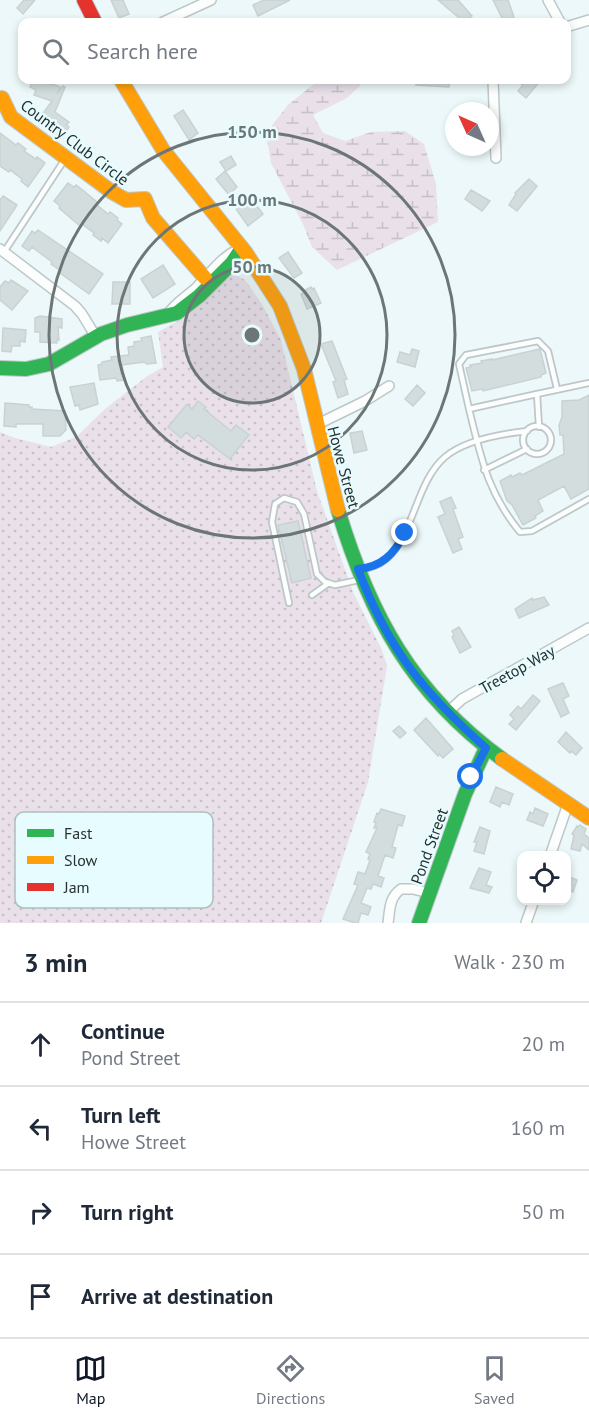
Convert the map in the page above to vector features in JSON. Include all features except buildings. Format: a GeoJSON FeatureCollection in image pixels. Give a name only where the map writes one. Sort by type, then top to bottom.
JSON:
{"type":"FeatureCollection","features":[{"type":"Feature","properties":{"kind":"main road"},"geometry":{"type":"LineString","coordinates":[[84,0],[93,18]]}},
{"type":"Feature","properties":{"kind":"main road","name":"Howe Street"},"geometry":{"type":"LineString","coordinates":[[124,84],[141,118],[158,144],[242,248],[271,290],[286,319],[302,362],[340,518],[375,610],[397,650],[447,713],[486,748],[589,818]]}},
{"type":"Feature","properties":{"kind":"main road","name":"Country Club Circle"},"geometry":{"type":"LineString","coordinates":[[2,98],[11,117],[66,158],[126,200],[145,199],[153,218],[210,277]]}},
{"type":"Feature","properties":{"kind":"main road"},"geometry":{"type":"LineString","coordinates":[[0,368],[27,369],[49,364],[96,337],[127,325],[177,313],[186,307],[210,277],[232,263],[242,248]]}},
{"type":"Feature","properties":{"kind":"main road","name":"Pond Street"},"geometry":{"type":"LineString","coordinates":[[419,923],[465,794],[486,748]]}},
{"type":"Feature","properties":{"kind":"street"},"geometry":{"type":"LineString","coordinates":[[172,18],[211,0]]}},
{"type":"Feature","properties":{"kind":"street"},"geometry":{"type":"LineString","coordinates":[[548,0],[558,18]]}},
{"type":"Feature","properties":{"kind":"street"},"geometry":{"type":"LineString","coordinates":[[571,26],[589,20]]}},
{"type":"Feature","properties":{"kind":"street"},"geometry":{"type":"LineString","coordinates":[[493,84],[496,158]]}},
{"type":"Feature","properties":{"kind":"street"},"geometry":{"type":"LineString","coordinates":[[2,250],[75,306],[96,337]]}},
{"type":"Feature","properties":{"kind":"street"},"geometry":{"type":"LineString","coordinates":[[316,425],[365,401],[389,386]]}},
{"type":"Feature","properties":{"kind":"street","name":"Treetop Way"},"geometry":{"type":"LineString","coordinates":[[447,713],[462,699],[589,628]]}},
{"type":"Feature","properties":{"kind":"street"},"geometry":{"type":"LineString","coordinates":[[551,851],[568,804]]}},
{"type":"Feature","properties":{"kind":"street"},"geometry":{"type":"LineString","coordinates":[[388,923],[390,903],[393,896],[401,889],[429,893]]}},
{"type":"Feature","properties":{"kind":"street"},"geometry":{"type":"LineString","coordinates":[[526,923],[532,905]]}},
{"type":"Feature","properties":{"kind":"lane"},"geometry":{"type":"LineString","coordinates":[[2,250],[66,158]]}},
{"type":"Feature","properties":{"kind":"lane"},"geometry":{"type":"LineString","coordinates":[[557,390],[548,351],[538,341],[466,355],[459,364],[484,470],[504,512],[519,532],[532,531],[589,499]]}},
{"type":"Feature","properties":{"kind":"lane"},"geometry":{"type":"LineString","coordinates":[[469,410],[589,382]]}},
{"type":"Feature","properties":{"kind":"lane"},"geometry":{"type":"LineString","coordinates":[[537,394],[539,427]]}},
{"type":"Feature","properties":{"kind":"lane"},"geometry":{"type":"LineString","coordinates":[[289,603],[272,522],[275,504],[284,498],[297,502],[304,514],[317,574],[325,582],[347,583],[391,555],[401,540],[423,488],[436,466],[445,457],[460,447],[508,433],[527,431],[532,427],[539,427],[547,431],[550,438],[546,450],[534,453],[527,449],[524,442],[527,431]]}},
{"type":"Feature","properties":{"kind":"lane"},"geometry":{"type":"LineString","coordinates":[[484,470],[527,449]]}},
{"type":"Feature","properties":{"kind":"lane"},"geometry":{"type":"LineString","coordinates":[[312,595],[329,583]]}},
{"type":"Feature","properties":{"kind":"green space"},"geometry":{"type":"Polygon","coordinates":[[[314,84],[361,85],[347,98],[313,115],[323,133],[345,141],[371,132],[405,131],[424,144],[436,184],[438,222],[337,270],[312,247],[303,224],[271,163],[266,133],[288,105],[314,84]]]}},
{"type":"Feature","properties":{"kind":"green space"},"geometry":{"type":"Polygon","coordinates":[[[236,275],[245,280],[262,304],[281,340],[317,491],[353,592],[382,650],[387,666],[368,782],[321,923],[0,923],[0,432],[51,447],[76,437],[105,409],[146,377],[163,367],[158,332],[187,316],[230,276],[236,275]]]}},
{"type":"Feature","properties":{"kind":"traffic: fast"},"geometry":{"type":"LineString","coordinates":[[0,368],[26,369],[49,364],[101,334],[177,313],[199,296],[232,263],[242,248]]}},
{"type":"Feature","properties":{"kind":"traffic: fast"},"geometry":{"type":"LineString","coordinates":[[338,510],[364,584],[398,650],[443,707],[470,734],[502,759]]}},
{"type":"Feature","properties":{"kind":"traffic: fast"},"geometry":{"type":"LineString","coordinates":[[419,923],[465,794],[486,748]]}},
{"type":"Feature","properties":{"kind":"traffic: slow"},"geometry":{"type":"LineString","coordinates":[[123,84],[163,150],[246,253],[280,306],[304,369],[338,510]]}},
{"type":"Feature","properties":{"kind":"traffic: slow"},"geometry":{"type":"LineString","coordinates":[[2,98],[11,117],[112,192],[126,200],[145,199],[153,218],[205,278]]}},
{"type":"Feature","properties":{"kind":"traffic: slow"},"geometry":{"type":"LineString","coordinates":[[502,759],[589,818]]}},
{"type":"Feature","properties":{"kind":"traffic: jam"},"geometry":{"type":"LineString","coordinates":[[84,0],[93,18]]}},
{"type":"Feature","properties":{"kind":"route"},"geometry":{"type":"LineString","coordinates":[[405,533],[397,548],[381,563],[374,567],[358,569],[375,610],[403,660],[447,713],[486,748],[471,777]]}}]}
